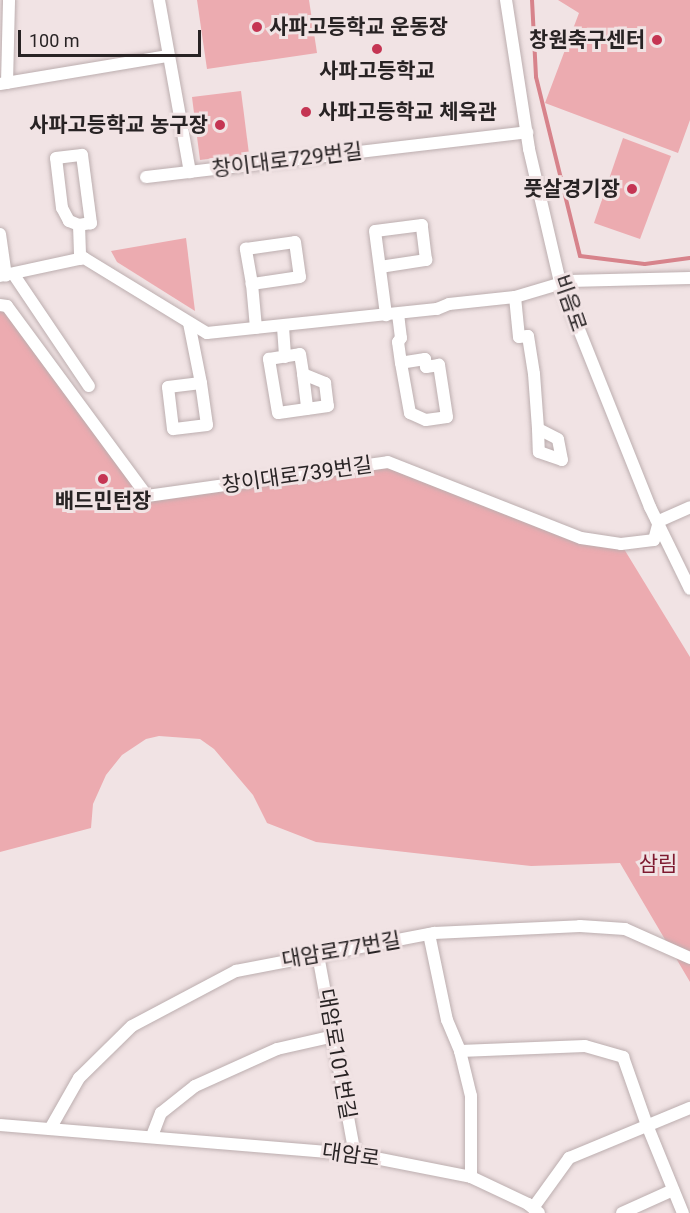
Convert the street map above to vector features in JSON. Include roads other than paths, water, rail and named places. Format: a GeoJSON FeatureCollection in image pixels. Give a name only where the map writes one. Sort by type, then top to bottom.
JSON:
{"type":"FeatureCollection","features":[{"type":"Feature","properties":{"kind":"street"},"geometry":{"type":"LineString","coordinates":[[9,0],[3,84],[167,56]]}},
{"type":"Feature","properties":{"kind":"street","name":"창이대로729번길"},"geometry":{"type":"LineString","coordinates":[[159,0],[167,56],[190,172],[526,132]]}},
{"type":"Feature","properties":{"kind":"street","name":"비음로"},"geometry":{"type":"LineString","coordinates":[[506,0],[526,132],[560,282],[610,411],[690,589]]}},
{"type":"Feature","properties":{"kind":"street"},"geometry":{"type":"LineString","coordinates":[[82,155],[91,223],[79,225],[69,221],[62,208],[56,158],[82,155]]}},
{"type":"Feature","properties":{"kind":"street"},"geometry":{"type":"LineString","coordinates":[[146,177],[190,172]]}},
{"type":"Feature","properties":{"kind":"street"},"geometry":{"type":"LineString","coordinates":[[79,225],[80,259]]}},
{"type":"Feature","properties":{"kind":"street"},"geometry":{"type":"LineString","coordinates":[[380,267],[426,260],[422,225],[375,231],[380,267],[392,315],[410,413],[426,420],[447,417],[439,365],[426,367],[425,359],[401,363]]}},
{"type":"Feature","properties":{"kind":"street"},"geometry":{"type":"LineString","coordinates":[[0,234],[7,276],[89,386]]}},
{"type":"Feature","properties":{"kind":"street"},"geometry":{"type":"LineString","coordinates":[[252,284],[300,277],[295,242],[246,249],[256,328]]}},
{"type":"Feature","properties":{"kind":"street"},"geometry":{"type":"LineString","coordinates":[[7,276],[84,258],[207,333],[283,327],[437,309],[449,304],[515,297],[560,282],[581,279],[690,278]]}},
{"type":"Feature","properties":{"kind":"street"},"geometry":{"type":"LineString","coordinates":[[515,297],[519,337],[528,336],[534,374],[538,429]]}},
{"type":"Feature","properties":{"kind":"street","name":"창이대로739번길"},"geometry":{"type":"LineString","coordinates":[[0,305],[7,306],[147,496],[388,462],[581,538],[621,544],[654,540],[659,521]]}},
{"type":"Feature","properties":{"kind":"street"},"geometry":{"type":"LineString","coordinates":[[189,323],[201,383],[207,425],[173,429],[168,387],[201,383]]}},
{"type":"Feature","properties":{"kind":"street"},"geometry":{"type":"LineString","coordinates":[[283,327],[285,357]]}},
{"type":"Feature","properties":{"kind":"street"},"geometry":{"type":"LineString","coordinates":[[303,374],[325,383],[328,406],[307,409],[278,413],[270,359],[300,354],[307,409]]}},
{"type":"Feature","properties":{"kind":"street"},"geometry":{"type":"LineString","coordinates":[[659,521],[690,507]]}},
{"type":"Feature","properties":{"kind":"street","name":"대암로77번길"},"geometry":{"type":"LineString","coordinates":[[50,1130],[80,1078],[132,1026],[236,971],[429,934],[580,926],[625,929],[690,958]]}},
{"type":"Feature","properties":{"kind":"street"},"geometry":{"type":"LineString","coordinates":[[429,934],[447,1020],[460,1051],[471,1096],[471,1177]]}},
{"type":"Feature","properties":{"kind":"street","name":"대암로101번길"},"geometry":{"type":"LineString","coordinates":[[318,955],[355,1154]]}},
{"type":"Feature","properties":{"kind":"street"},"geometry":{"type":"LineString","coordinates":[[152,1136],[161,1113],[195,1086],[278,1050],[334,1036]]}},
{"type":"Feature","properties":{"kind":"street"},"geometry":{"type":"LineString","coordinates":[[460,1051],[585,1046],[623,1057],[646,1125],[683,1213]]}},
{"type":"Feature","properties":{"kind":"street"},"geometry":{"type":"LineString","coordinates":[[536,1211],[569,1158],[690,1108]]}},
{"type":"Feature","properties":{"kind":"street","name":"대암로"},"geometry":{"type":"LineString","coordinates":[[0,1125],[355,1154],[471,1177],[536,1211]]}},
{"type":"Feature","properties":{"kind":"street"},"geometry":{"type":"LineString","coordinates":[[622,1213],[673,1190]]}},
{"type":"Feature","properties":{"kind":"waterway"},"geometry":{"type":"LineString","coordinates":[[532,0],[536,77],[580,256],[645,264],[690,258]]}},
{"type":"Feature","properties":{"kind":"place","name":"사파고등학교 운동장"},"geometry":{"type":"Point","coordinates":[257,27]}},
{"type":"Feature","properties":{"kind":"place","name":"창원축구센터"},"geometry":{"type":"Point","coordinates":[657,40]}},
{"type":"Feature","properties":{"kind":"place","name":"사파고등학교"},"geometry":{"type":"Point","coordinates":[377,49]}},
{"type":"Feature","properties":{"kind":"place","name":"사파고등학교 체육관"},"geometry":{"type":"Point","coordinates":[306,112]}},
{"type":"Feature","properties":{"kind":"place","name":"사파고등학교 농구장"},"geometry":{"type":"Point","coordinates":[220,125]}},
{"type":"Feature","properties":{"kind":"place","name":"풋살경기장"},"geometry":{"type":"Point","coordinates":[632,189]}},
{"type":"Feature","properties":{"kind":"place","name":"배드민턴장"},"geometry":{"type":"Point","coordinates":[103,479]}},
{"type":"Feature","properties":{"kind":"park label","name":"삼림"},"geometry":{"type":"Point","coordinates":[658,864]}}]}
